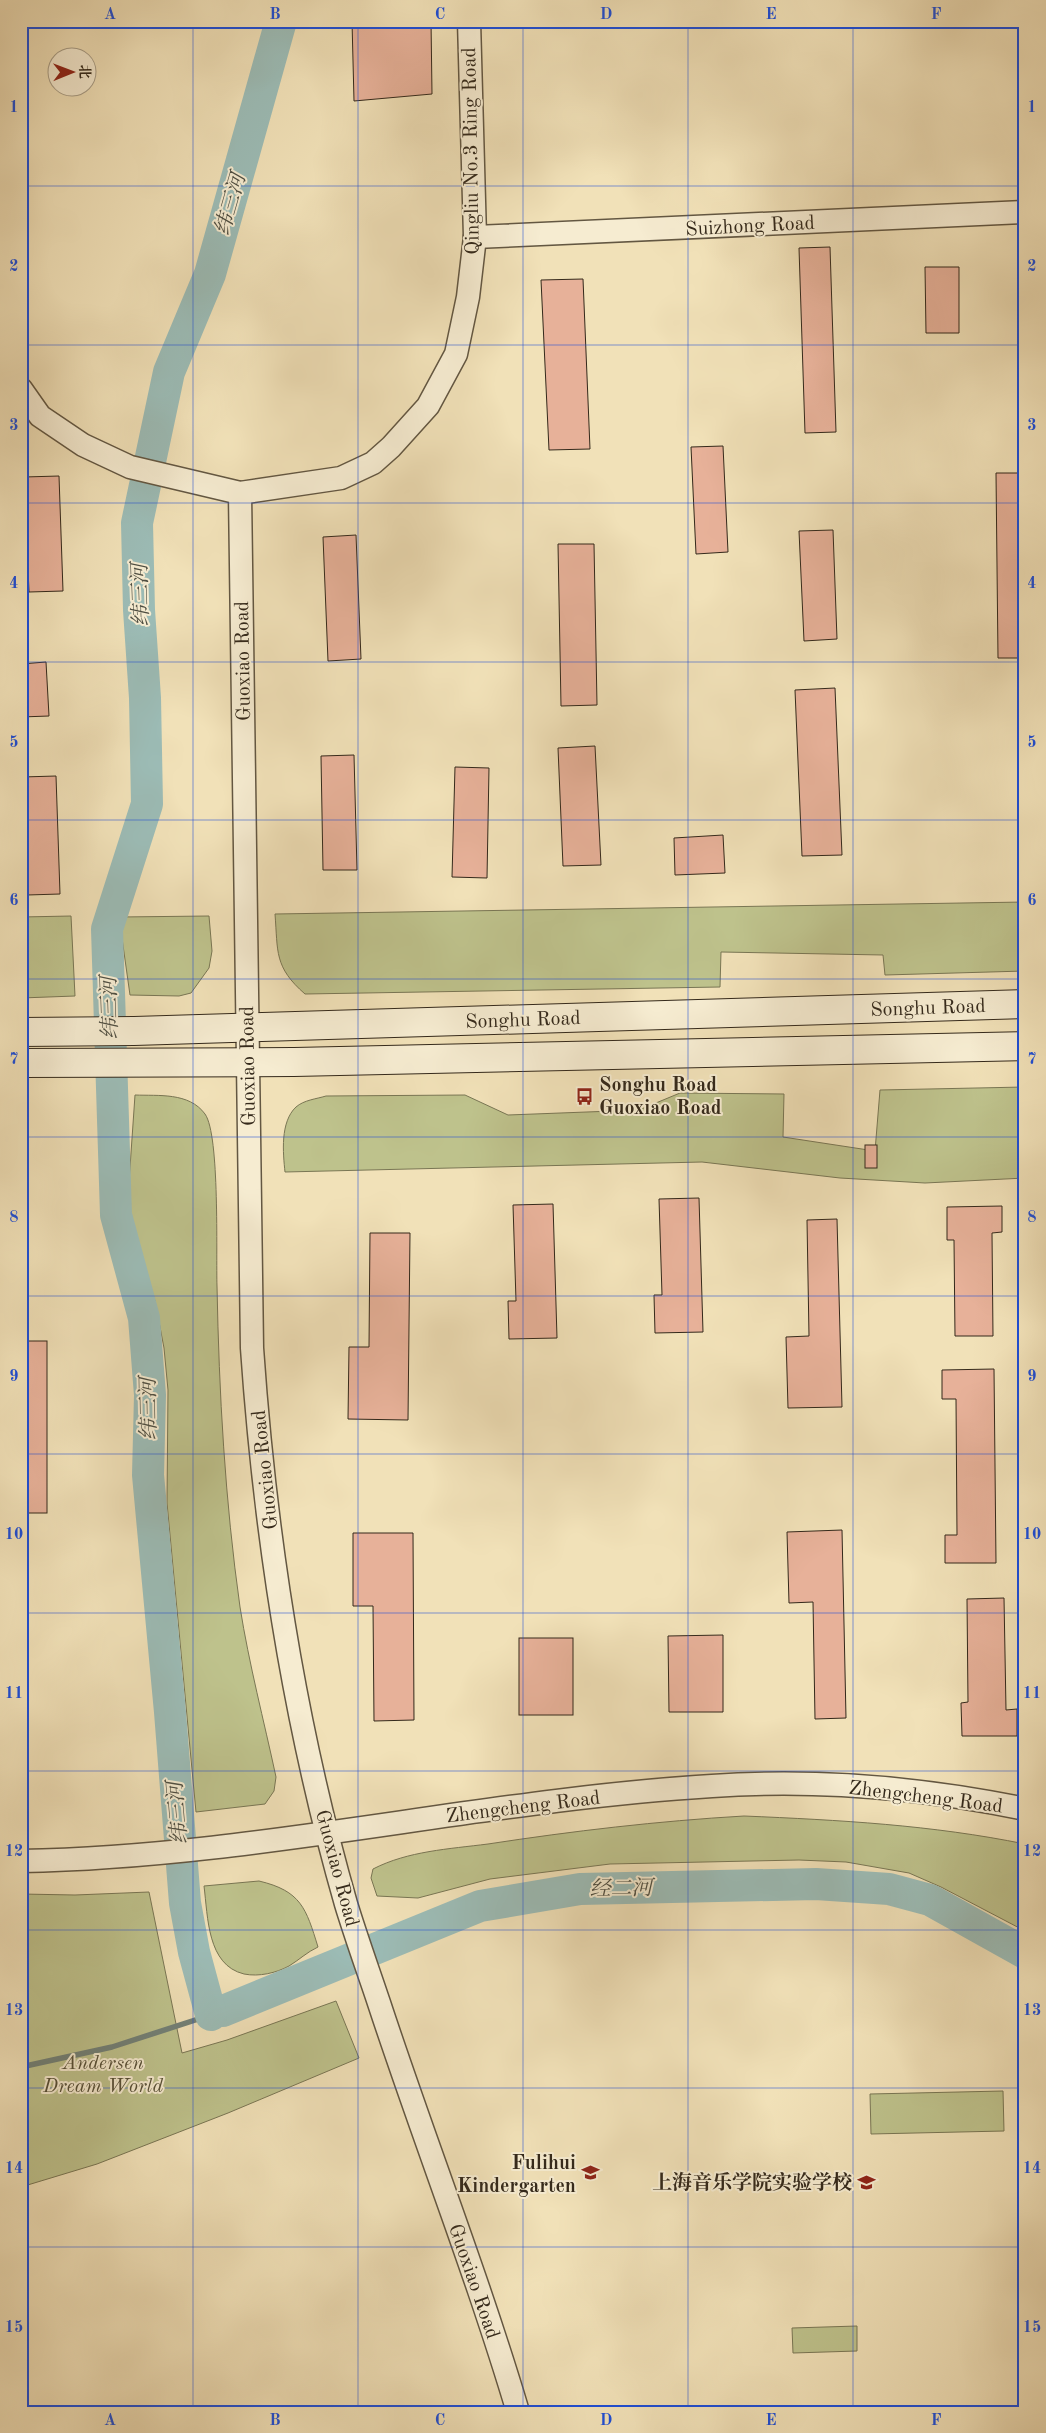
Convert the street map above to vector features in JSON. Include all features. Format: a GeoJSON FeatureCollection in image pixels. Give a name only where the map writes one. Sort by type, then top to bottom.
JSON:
{"type":"FeatureCollection","features":[{"type":"Feature","properties":{"kind":"main road","name":"Songhu Road"},"geometry":{"type":"LineString","coordinates":[[21,1032],[246,1028],[1025,1004]]}},
{"type":"Feature","properties":{"kind":"main road","name":"Songhu Road"},"geometry":{"type":"LineString","coordinates":[[21,1063],[247,1062],[1025,1046]]}},
{"type":"Feature","properties":{"kind":"street","name":"Qingliu No.3 Ring Road"},"geometry":{"type":"LineString","coordinates":[[21,388],[40,416],[83,445],[130,467],[240,493],[341,478],[373,463],[391,447],[428,406],[456,354],[468,297],[475,237],[468,21]]}},
{"type":"Feature","properties":{"kind":"street","name":"Suizhong Road"},"geometry":{"type":"LineString","coordinates":[[475,237],[1025,212]]}},
{"type":"Feature","properties":{"kind":"street","name":"Guoxiao Road"},"geometry":{"type":"LineString","coordinates":[[240,493],[246,1028],[252,1348],[260,1453],[291,1666],[346,1905],[496,2339],[518,2412]]}},
{"type":"Feature","properties":{"kind":"street","name":"Zhengcheng Road"},"geometry":{"type":"LineString","coordinates":[[21,1862],[137,1856],[206,1850],[563,1799],[713,1786],[804,1784],[886,1789],[978,1799],[1025,1809]]}},
{"type":"Feature","properties":{"kind":"green space"},"geometry":{"type":"Polygon","coordinates":[[[1025,902],[1025,971],[885,975],[883,955],[721,952],[720,987],[305,994],[283,967],[278,949],[275,914],[1025,902]]]}},
{"type":"Feature","properties":{"kind":"green space"},"geometry":{"type":"Polygon","coordinates":[[[71,916],[75,996],[21,998],[21,917],[71,916]]]}},
{"type":"Feature","properties":{"kind":"green space"},"geometry":{"type":"Polygon","coordinates":[[[209,916],[212,951],[209,968],[191,993],[179,996],[130,995],[119,917],[209,916]]]}},
{"type":"Feature","properties":{"kind":"green space"},"geometry":{"type":"Polygon","coordinates":[[[1025,1087],[1025,1178],[925,1183],[840,1178],[702,1162],[285,1172],[284,1138],[287,1121],[291,1113],[303,1103],[326,1096],[465,1095],[508,1115],[639,1110],[680,1093],[784,1094],[783,1137],[875,1151],[880,1090],[1025,1087]]]}},
{"type":"Feature","properties":{"kind":"green space"},"geometry":{"type":"Polygon","coordinates":[[[135,1095],[173,1097],[191,1102],[205,1114],[210,1126],[215,1169],[219,1366],[230,1527],[240,1607],[252,1671],[276,1777],[274,1791],[265,1804],[196,1812],[167,1503],[168,1390],[164,1348],[155,1301],[127,1211],[135,1095]]]}},
{"type":"Feature","properties":{"kind":"green space"},"geometry":{"type":"Polygon","coordinates":[[[744,1816],[920,1828],[1025,1844],[1025,1931],[941,1887],[909,1873],[846,1862],[799,1860],[610,1864],[490,1879],[418,1898],[377,1896],[371,1878],[373,1869],[414,1854],[616,1827],[744,1816]]]}},
{"type":"Feature","properties":{"kind":"green space"},"geometry":{"type":"Polygon","coordinates":[[[259,1881],[284,1890],[300,1903],[310,1922],[318,1947],[289,1966],[267,1974],[250,1975],[232,1969],[223,1961],[216,1950],[209,1925],[204,1886],[259,1881]]]}},
{"type":"Feature","properties":{"kind":"green space","name":"Andersen Dream World"},"geometry":{"type":"Polygon","coordinates":[[[149,1892],[182,2053],[227,2040],[336,2001],[359,2058],[228,2113],[97,2164],[21,2187],[21,1894],[75,1895],[149,1892]]]}},
{"type":"Feature","properties":{"kind":"green space"},"geometry":{"type":"Polygon","coordinates":[[[1003,2091],[1004,2131],[871,2134],[870,2094],[1003,2091]]]}},
{"type":"Feature","properties":{"kind":"green space"},"geometry":{"type":"Polygon","coordinates":[[[857,2326],[857,2351],[793,2353],[792,2328],[857,2326]]]}},
{"type":"Feature","properties":{"kind":"building"},"geometry":{"type":"Polygon","coordinates":[[[352,21],[431,21],[432,94],[354,101],[352,21]]]}},
{"type":"Feature","properties":{"kind":"building"},"geometry":{"type":"Polygon","coordinates":[[[830,247],[836,432],[805,433],[799,248],[830,247]]]}},
{"type":"Feature","properties":{"kind":"building"},"geometry":{"type":"Polygon","coordinates":[[[925,267],[959,267],[959,333],[926,333],[925,267]]]}},
{"type":"Feature","properties":{"kind":"building"},"geometry":{"type":"Polygon","coordinates":[[[583,279],[590,449],[549,450],[541,280],[583,279]]]}},
{"type":"Feature","properties":{"kind":"building"},"geometry":{"type":"Polygon","coordinates":[[[723,446],[728,552],[696,554],[691,447],[723,446]]]}},
{"type":"Feature","properties":{"kind":"building"},"geometry":{"type":"Polygon","coordinates":[[[996,473],[1025,473],[1025,658],[998,658],[996,473]]]}},
{"type":"Feature","properties":{"kind":"building"},"geometry":{"type":"Polygon","coordinates":[[[59,476],[63,591],[29,592],[24,477],[59,476]]]}},
{"type":"Feature","properties":{"kind":"building"},"geometry":{"type":"Polygon","coordinates":[[[833,530],[837,639],[804,641],[799,531],[833,530]]]}},
{"type":"Feature","properties":{"kind":"building"},"geometry":{"type":"Polygon","coordinates":[[[356,535],[361,659],[328,661],[323,537],[356,535]]]}},
{"type":"Feature","properties":{"kind":"building"},"geometry":{"type":"Polygon","coordinates":[[[558,544],[594,544],[597,705],[561,706],[558,544]]]}},
{"type":"Feature","properties":{"kind":"building"},"geometry":{"type":"Polygon","coordinates":[[[46,662],[49,716],[21,717],[21,664],[46,662]]]}},
{"type":"Feature","properties":{"kind":"building"},"geometry":{"type":"Polygon","coordinates":[[[835,688],[842,855],[802,856],[795,690],[835,688]]]}},
{"type":"Feature","properties":{"kind":"building"},"geometry":{"type":"Polygon","coordinates":[[[595,746],[601,865],[563,866],[558,748],[595,746]]]}},
{"type":"Feature","properties":{"kind":"building"},"geometry":{"type":"Polygon","coordinates":[[[354,755],[357,870],[323,870],[321,756],[354,755]]]}},
{"type":"Feature","properties":{"kind":"building"},"geometry":{"type":"Polygon","coordinates":[[[455,767],[489,768],[487,878],[452,877],[455,767]]]}},
{"type":"Feature","properties":{"kind":"building"},"geometry":{"type":"Polygon","coordinates":[[[56,776],[60,894],[27,895],[22,777],[56,776]]]}},
{"type":"Feature","properties":{"kind":"building"},"geometry":{"type":"Polygon","coordinates":[[[723,835],[725,873],[675,875],[674,838],[723,835]]]}},
{"type":"Feature","properties":{"kind":"building"},"geometry":{"type":"Polygon","coordinates":[[[865,1145],[877,1145],[877,1168],[865,1168],[865,1145]]]}},
{"type":"Feature","properties":{"kind":"building"},"geometry":{"type":"Polygon","coordinates":[[[699,1198],[703,1332],[655,1333],[654,1295],[662,1295],[659,1199],[699,1198]]]}},
{"type":"Feature","properties":{"kind":"building"},"geometry":{"type":"Polygon","coordinates":[[[553,1204],[557,1338],[509,1339],[508,1301],[516,1301],[513,1205],[553,1204]]]}},
{"type":"Feature","properties":{"kind":"building"},"geometry":{"type":"Polygon","coordinates":[[[1002,1206],[1002,1232],[992,1233],[993,1336],[955,1336],[954,1240],[947,1240],[947,1207],[1002,1206]]]}},
{"type":"Feature","properties":{"kind":"building"},"geometry":{"type":"Polygon","coordinates":[[[21,1213],[25,1297],[21,1297],[21,1213]]]}},
{"type":"Feature","properties":{"kind":"building"},"geometry":{"type":"Polygon","coordinates":[[[837,1219],[842,1407],[788,1408],[786,1337],[809,1336],[807,1220],[837,1219]]]}},
{"type":"Feature","properties":{"kind":"building"},"geometry":{"type":"Polygon","coordinates":[[[370,1233],[410,1233],[408,1420],[348,1419],[349,1347],[369,1347],[370,1233]]]}},
{"type":"Feature","properties":{"kind":"building"},"geometry":{"type":"Polygon","coordinates":[[[21,1341],[47,1341],[47,1513],[21,1513],[21,1341]]]}},
{"type":"Feature","properties":{"kind":"building"},"geometry":{"type":"Polygon","coordinates":[[[994,1369],[996,1563],[945,1563],[945,1535],[957,1535],[956,1399],[942,1399],[942,1370],[994,1369]]]}},
{"type":"Feature","properties":{"kind":"building"},"geometry":{"type":"Polygon","coordinates":[[[842,1530],[846,1718],[815,1719],[813,1602],[789,1603],[787,1532],[842,1530]]]}},
{"type":"Feature","properties":{"kind":"building"},"geometry":{"type":"Polygon","coordinates":[[[353,1533],[413,1533],[414,1720],[374,1721],[373,1606],[353,1606],[353,1533]]]}},
{"type":"Feature","properties":{"kind":"building"},"geometry":{"type":"Polygon","coordinates":[[[1004,1598],[1006,1710],[1017,1709],[1017,1736],[962,1736],[961,1703],[968,1702],[967,1599],[1004,1598]]]}},
{"type":"Feature","properties":{"kind":"building"},"geometry":{"type":"Polygon","coordinates":[[[723,1635],[723,1712],[669,1712],[668,1636],[723,1635]]]}},
{"type":"Feature","properties":{"kind":"building"},"geometry":{"type":"Polygon","coordinates":[[[519,1638],[573,1638],[573,1715],[519,1715],[519,1638]]]}},
{"type":"Feature","properties":{"kind":"waterway","name":"纬三河"},"geometry":{"type":"LineString","coordinates":[[211,2015],[194,1952],[185,1903],[170,1712],[148,1475],[150,1395],[144,1318],[116,1215],[107,929],[147,804],[145,698],[139,610],[137,523],[169,372],[210,274],[281,21]]}},
{"type":"Feature","properties":{"kind":"waterway","name":"经二河"},"geometry":{"type":"LineString","coordinates":[[223,2011],[480,1906],[580,1889],[816,1884],[889,1889],[930,1900],[1025,1953]]}},
{"type":"Feature","properties":{"kind":"waterway","name":"纬三河"},"geometry":{"type":"LineString","coordinates":[[21,2067],[112,2047],[223,2011]]}},
{"type":"Feature","properties":{"kind":"place","name":"Songhu Road Guoxiao Road"},"geometry":{"type":"Point","coordinates":[585,1096]}},
{"type":"Feature","properties":{"kind":"place","name":"Fulihui Kindergarten"},"geometry":{"type":"Point","coordinates":[590,2173]}},
{"type":"Feature","properties":{"kind":"place","name":"上海音乐学院实验学校"},"geometry":{"type":"Point","coordinates":[866,2182]}}]}
